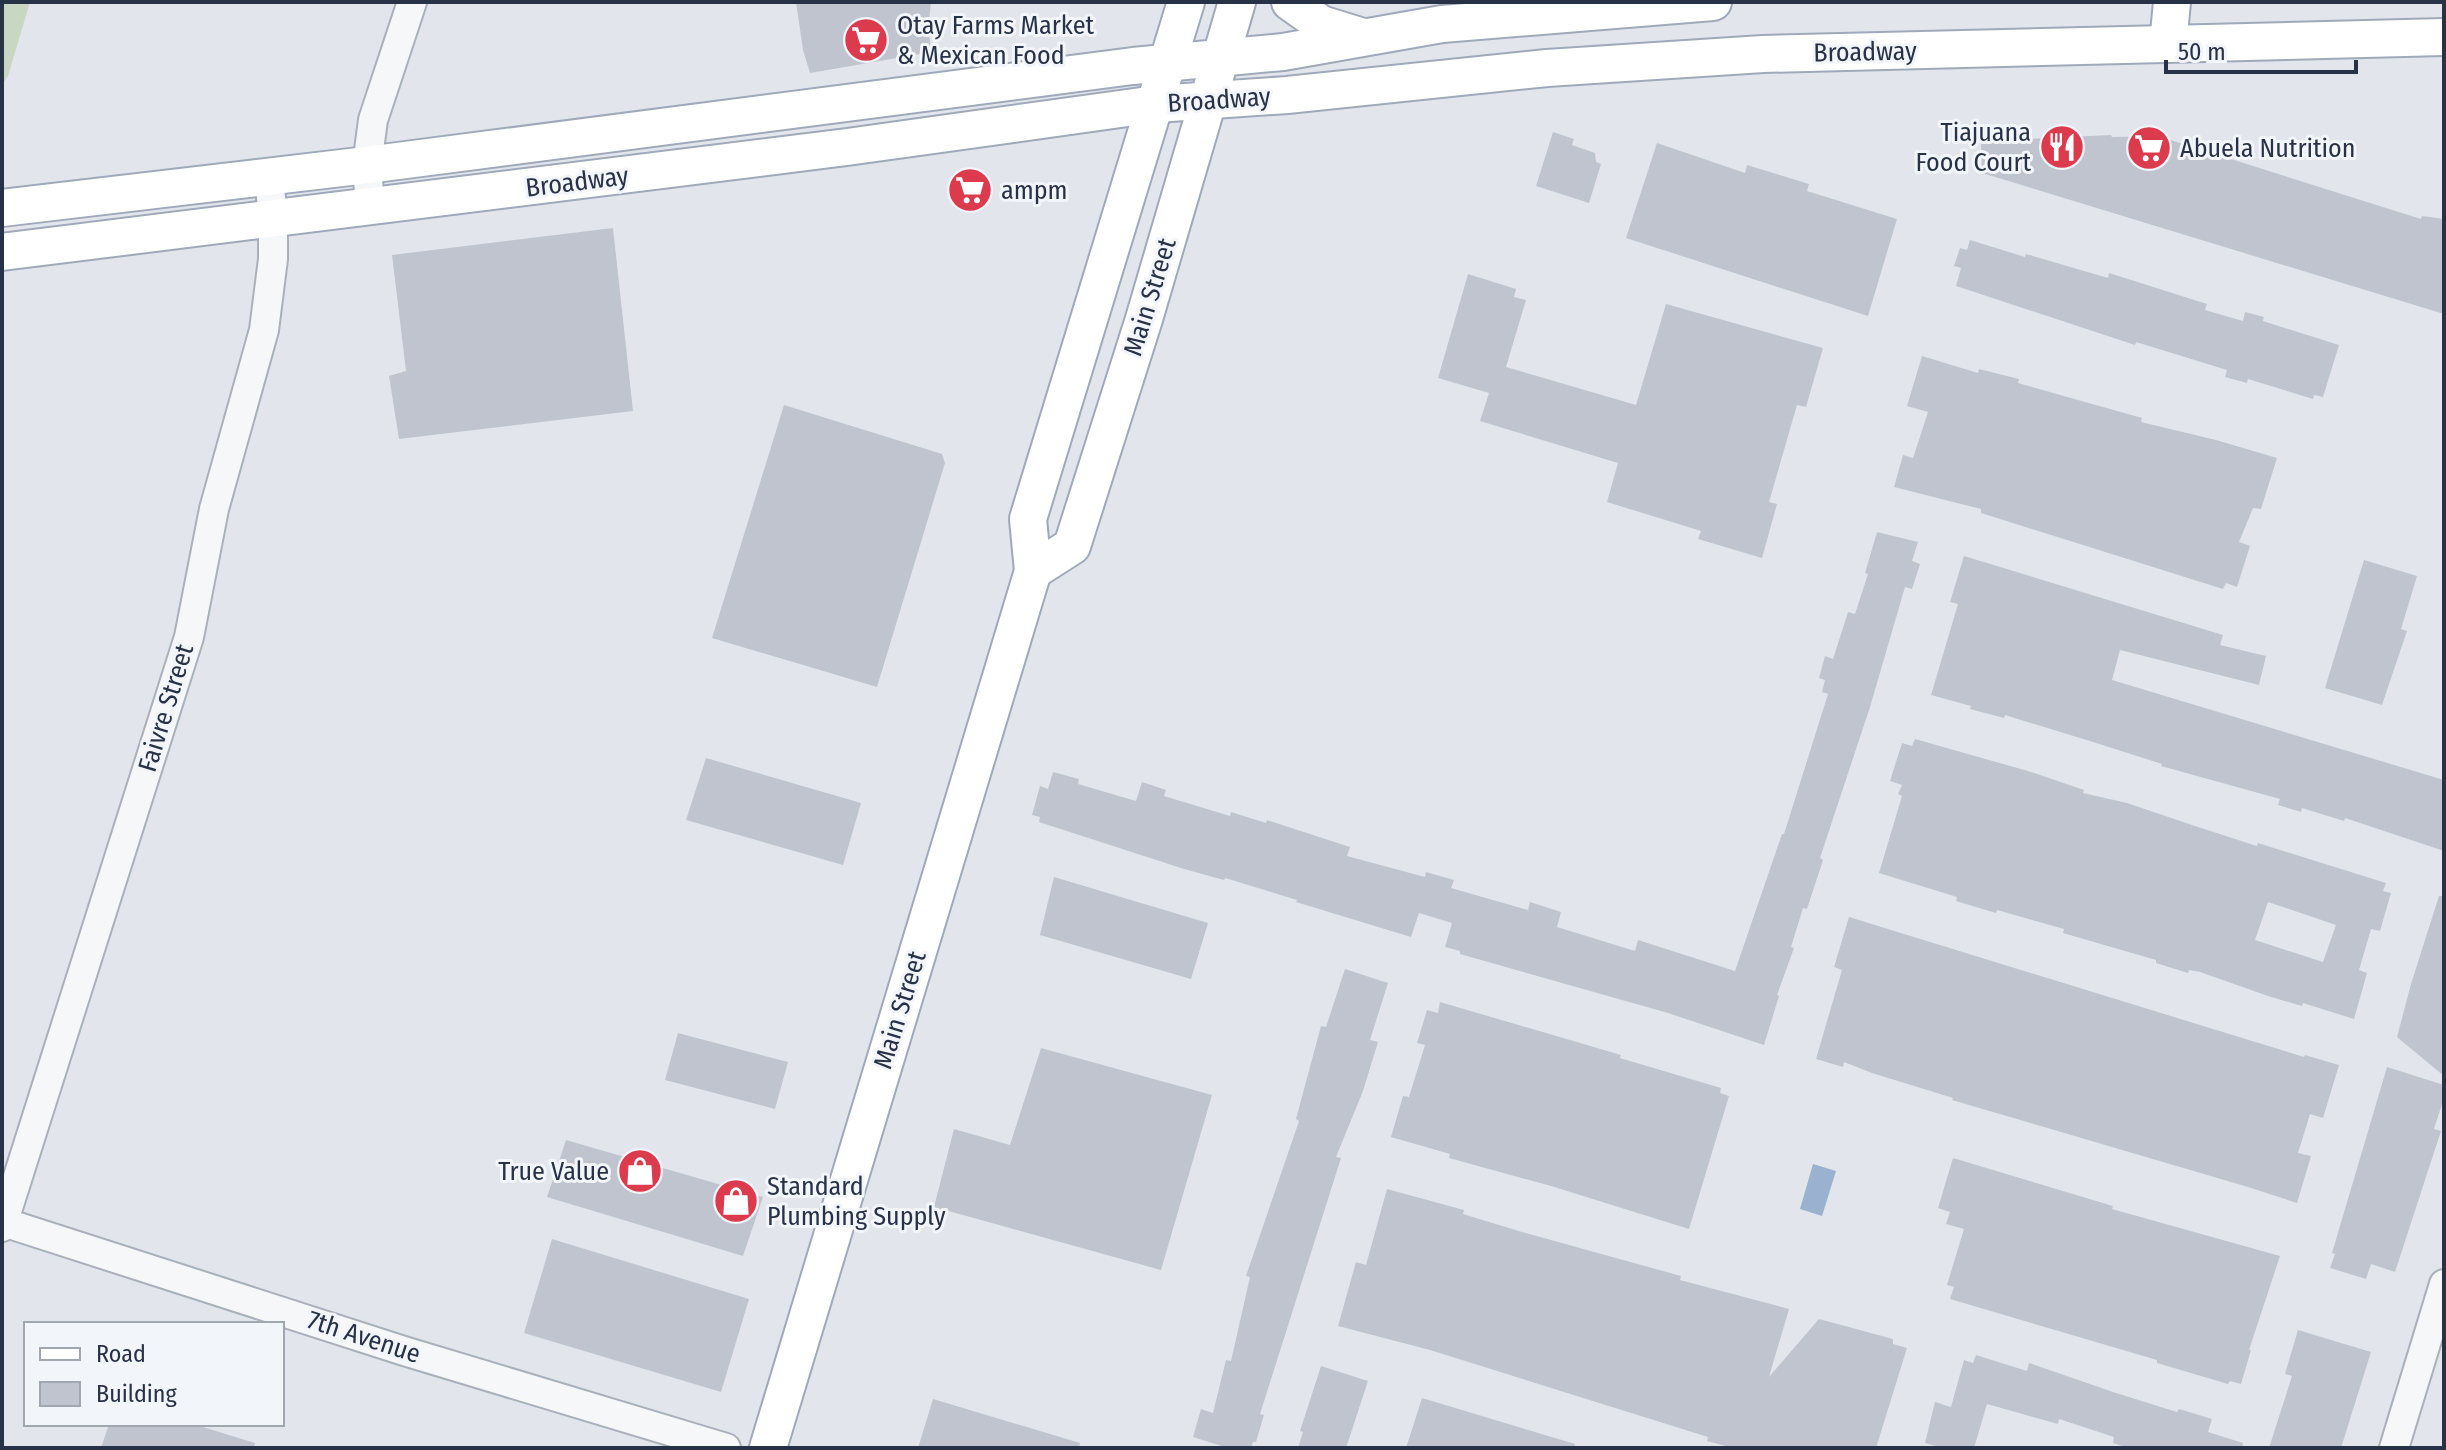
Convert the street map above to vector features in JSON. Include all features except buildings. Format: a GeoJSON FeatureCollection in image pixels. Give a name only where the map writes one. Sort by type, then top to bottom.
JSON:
{"type":"FeatureCollection","features":[{"type":"Feature","properties":{"kind":"main road","name":"Main Street"},"geometry":{"type":"LineString","coordinates":[[768,1448],[1033,571],[1028,519],[1186,2]]}},
{"type":"Feature","properties":{"kind":"main road","name":"Main Street"},"geometry":{"type":"LineString","coordinates":[[1033,571],[1072,546],[1144,319],[1237,2]]}},
{"type":"Feature","properties":{"kind":"main road"},"geometry":{"type":"LineString","coordinates":[[1290,2],[1321,24],[1365,37]]}},
{"type":"Feature","properties":{"kind":"main road","name":"Broadway"},"geometry":{"type":"LineString","coordinates":[[2,208],[1168,63],[1221,60],[1442,24],[1713,2]]}},
{"type":"Feature","properties":{"kind":"main road"},"geometry":{"type":"LineString","coordinates":[[2168,44],[2172,2]]}},
{"type":"Feature","properties":{"kind":"main road","name":"Broadway"},"geometry":{"type":"LineString","coordinates":[[2,252],[833,149],[1156,104],[1547,68],[1747,55],[2444,37]]}},
{"type":"Feature","properties":{"kind":"street"},"geometry":{"type":"LineString","coordinates":[[370,208],[367,165],[373,120],[412,2]]}},
{"type":"Feature","properties":{"kind":"street","name":"Faivre Street"},"geometry":{"type":"LineString","coordinates":[[2,1225],[189,637],[214,509],[264,330],[272,272],[273,220],[269,176]]}},
{"type":"Feature","properties":{"kind":"street","name":"7th Avenue"},"geometry":{"type":"LineString","coordinates":[[2,1225],[726,1448]]}},
{"type":"Feature","properties":{"kind":"street"},"geometry":{"type":"LineString","coordinates":[[2394,1448],[2444,1284]]}},
{"type":"Feature","properties":{"kind":"green space"},"geometry":{"type":"Polygon","coordinates":[[[2,2],[30,2],[8,76],[2,85],[2,2]]]}},
{"type":"Feature","properties":{"kind":"water"},"geometry":{"type":"Polygon","coordinates":[[[1813,1164],[1836,1171],[1822,1216],[1800,1209],[1813,1164]]]}},
{"type":"Feature","properties":{"kind":"place","name":"Otay Farms Market & Mexican Food"},"geometry":{"type":"Point","coordinates":[866,40]}},
{"type":"Feature","properties":{"kind":"place","name":"Tiajuana Food Court"},"geometry":{"type":"Point","coordinates":[2062,147]}},
{"type":"Feature","properties":{"kind":"place","name":"Abuela Nutrition"},"geometry":{"type":"Point","coordinates":[2149,148]}},
{"type":"Feature","properties":{"kind":"place","name":"ampm"},"geometry":{"type":"Point","coordinates":[970,190]}},
{"type":"Feature","properties":{"kind":"place","name":"True Value"},"geometry":{"type":"Point","coordinates":[640,1171]}},
{"type":"Feature","properties":{"kind":"place","name":"Standard Plumbing Supply"},"geometry":{"type":"Point","coordinates":[736,1201]}}]}
